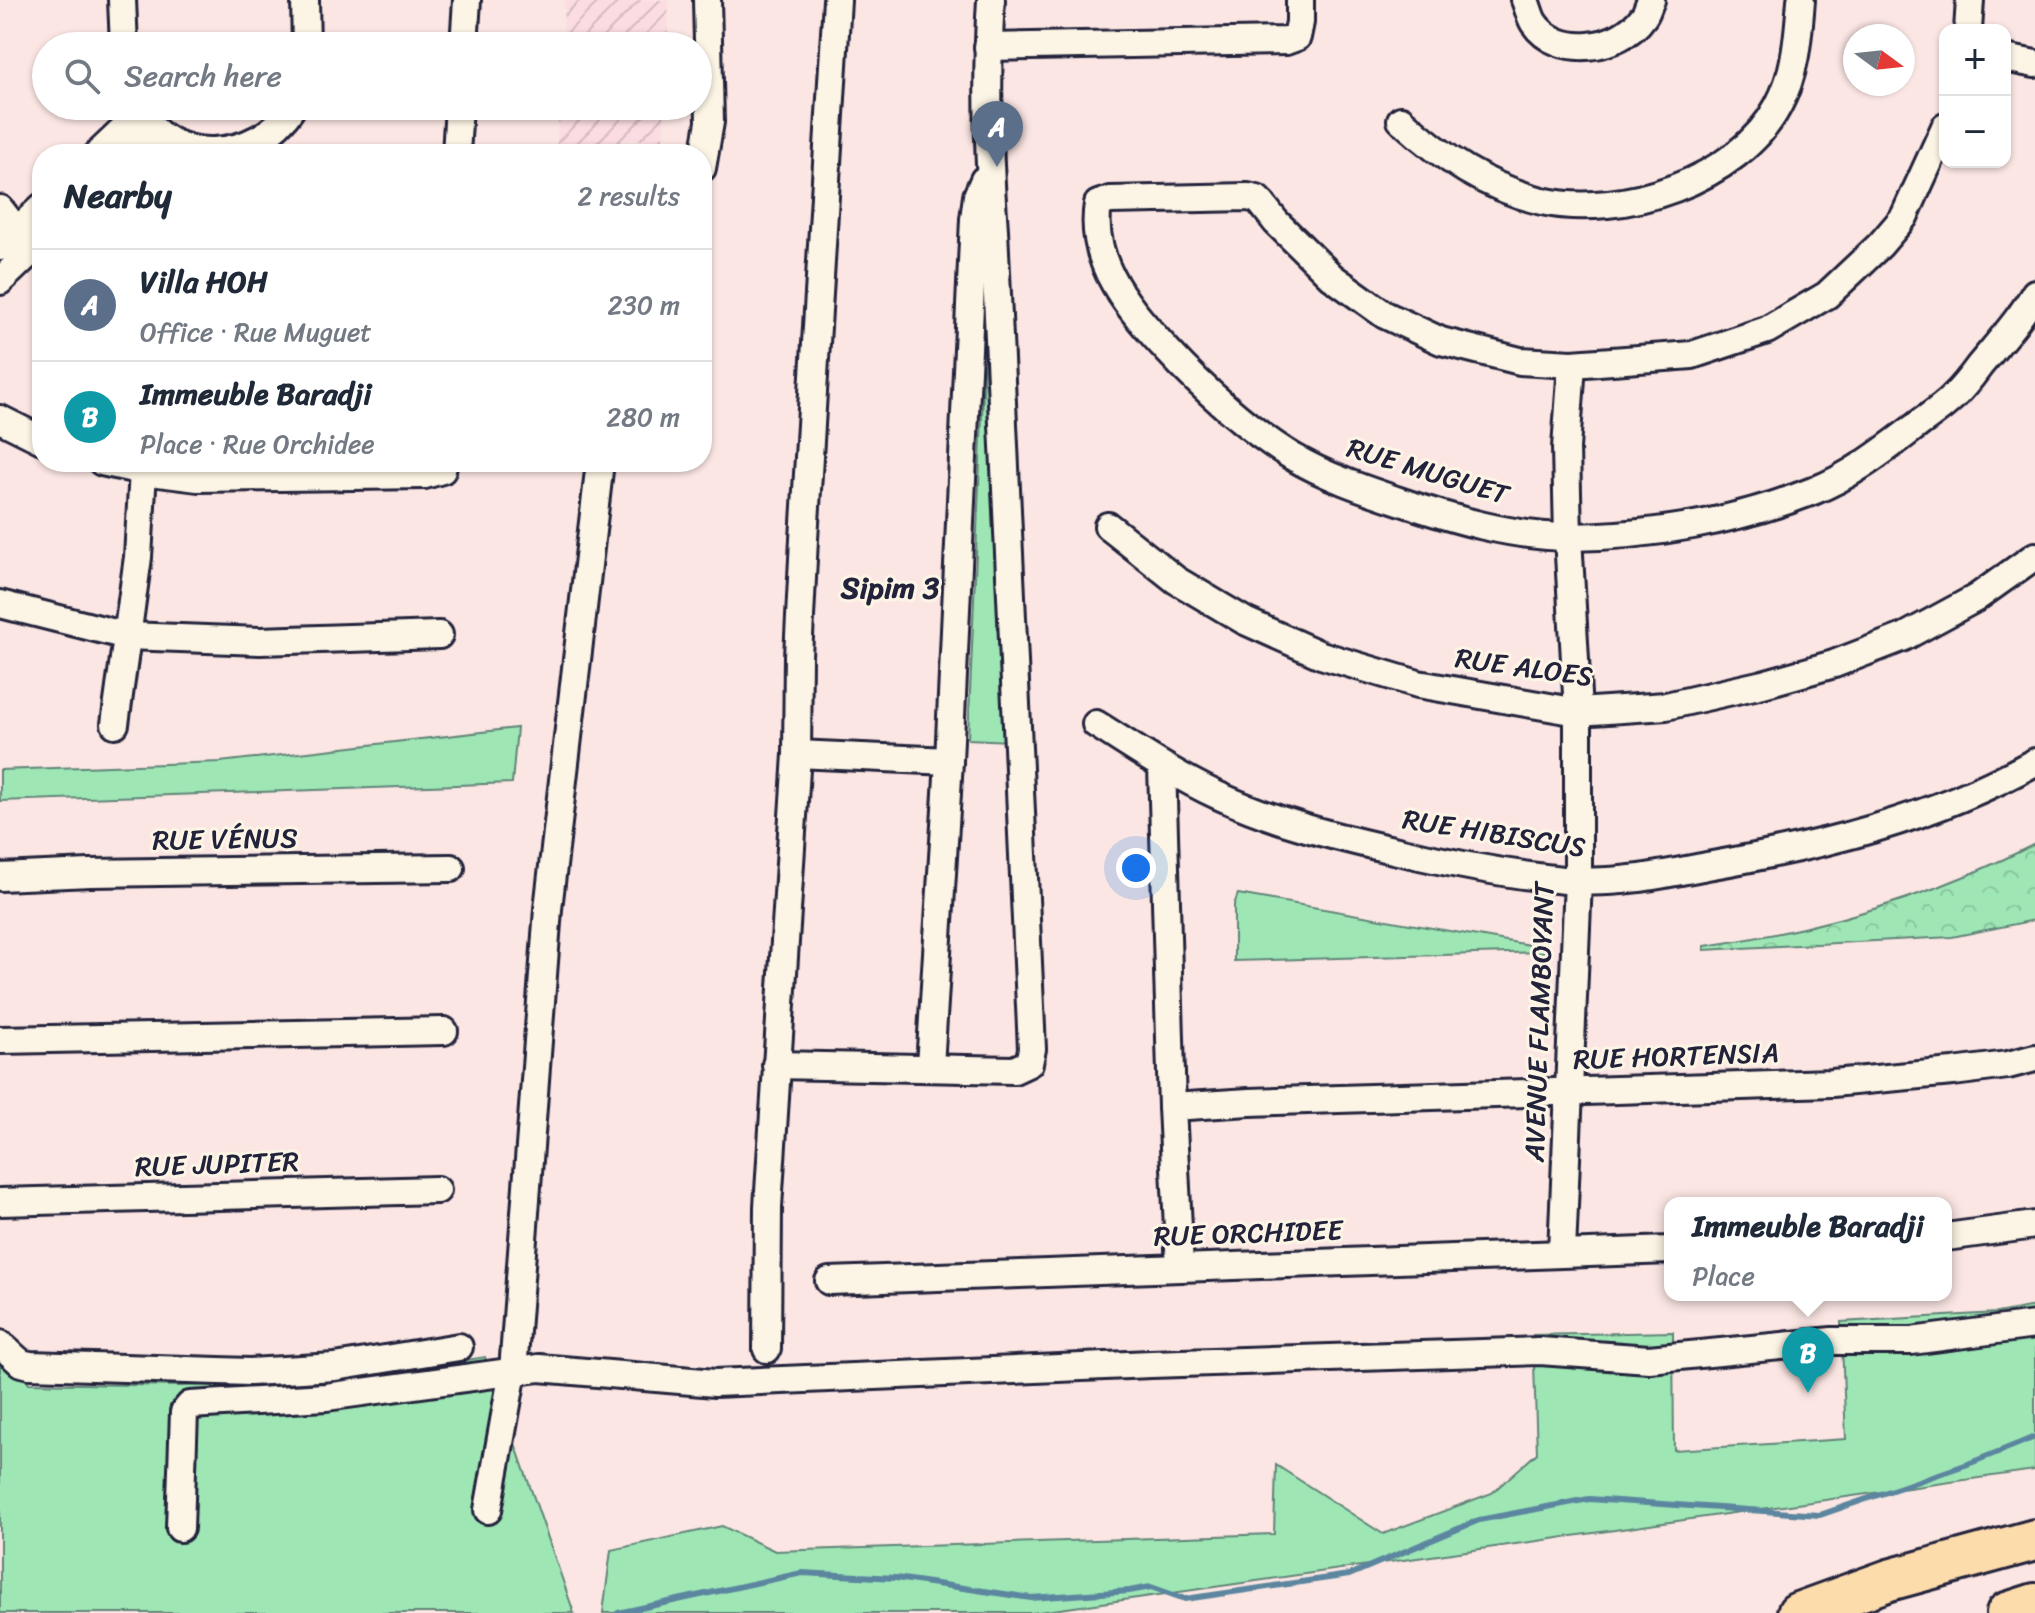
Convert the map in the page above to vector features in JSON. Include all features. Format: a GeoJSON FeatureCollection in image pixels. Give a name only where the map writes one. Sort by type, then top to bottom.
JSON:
{"type":"FeatureCollection","features":[{"type":"Feature","properties":{"kind":"highway"},"geometry":{"type":"LineString","coordinates":[[1798,1613],[1889,1580],[2035,1540]]}},
{"type":"Feature","properties":{"kind":"highway"},"geometry":{"type":"LineString","coordinates":[[2007,1613],[2035,1604]]}},
{"type":"Feature","properties":{"kind":"street"},"geometry":{"type":"LineString","coordinates":[[122,0],[123,32]]}},
{"type":"Feature","properties":{"kind":"street"},"geometry":{"type":"LineString","coordinates":[[305,0],[306,32]]}},
{"type":"Feature","properties":{"kind":"street"},"geometry":{"type":"LineString","coordinates":[[465,32],[467,0]]}},
{"type":"Feature","properties":{"kind":"street"},"geometry":{"type":"LineString","coordinates":[[707,0],[708,32]]}},
{"type":"Feature","properties":{"kind":"street"},"geometry":{"type":"LineString","coordinates":[[767,1349],[768,1207],[797,754],[802,568],[837,0]]}},
{"type":"Feature","properties":{"kind":"street"},"geometry":{"type":"LineString","coordinates":[[776,1065],[1014,1070],[1029,1063],[1032,1049],[989,169],[988,47],[991,0]]}},
{"type":"Feature","properties":{"kind":"street"},"geometry":{"type":"LineString","coordinates":[[988,47],[1286,41],[1297,37],[1300,0]]}},
{"type":"Feature","properties":{"kind":"street"},"geometry":{"type":"LineString","coordinates":[[1525,0],[1535,25],[1559,43],[1590,47],[1623,35],[1643,17],[1651,0]]}},
{"type":"Feature","properties":{"kind":"street"},"geometry":{"type":"LineString","coordinates":[[1401,120],[1447,160],[1485,180],[1544,201],[1593,204],[1645,198],[1696,180],[1741,153],[1777,108],[1796,59],[1801,0]]}},
{"type":"Feature","properties":{"kind":"street"},"geometry":{"type":"LineString","coordinates":[[1968,24],[1970,0]]}},
{"type":"Feature","properties":{"kind":"street"},"geometry":{"type":"LineString","coordinates":[[2011,59],[2035,64]]}},
{"type":"Feature","properties":{"kind":"street"},"geometry":{"type":"LineString","coordinates":[[110,144],[139,120]]}},
{"type":"Feature","properties":{"kind":"street"},"geometry":{"type":"LineString","coordinates":[[134,144],[142,120]]}},
{"type":"Feature","properties":{"kind":"street"},"geometry":{"type":"LineString","coordinates":[[147,120],[180,144]]}},
{"type":"Feature","properties":{"kind":"street"},"geometry":{"type":"LineString","coordinates":[[254,144],[284,120]]}},
{"type":"Feature","properties":{"kind":"street"},"geometry":{"type":"LineString","coordinates":[[457,144],[458,120]]}},
{"type":"Feature","properties":{"kind":"street"},"geometry":{"type":"LineString","coordinates":[[706,144],[710,120]]}},
{"type":"Feature","properties":{"kind":"street"},"geometry":{"type":"LineString","coordinates":[[1572,364],[1692,355],[1767,330],[1827,295],[1880,245],[1904,217],[1939,140]]}},
{"type":"Feature","properties":{"kind":"street"},"geometry":{"type":"LineString","coordinates":[[930,1066],[949,761],[974,219],[977,196],[989,169]]}},
{"type":"Feature","properties":{"kind":"street","name":"RUE MUGUET"},"geometry":{"type":"LineString","coordinates":[[1572,364],[1520,361],[1441,341],[1385,315],[1332,277],[1257,199],[1110,200],[1098,204],[1096,218],[1101,252],[1113,283],[1134,314],[1193,377],[1293,457],[1347,482],[1432,512],[1511,531],[1568,537],[1654,531],[1742,514],[1815,490],[1877,456],[1953,398],[2022,316],[2035,293]]}},
{"type":"Feature","properties":{"kind":"street"},"geometry":{"type":"LineString","coordinates":[[0,209],[27,244],[0,281]]}},
{"type":"Feature","properties":{"kind":"street","name":"AVENUE FLAMBOYANT"},"geometry":{"type":"LineString","coordinates":[[1562,1252],[1578,881],[1578,712],[1566,448],[1572,364]]}},
{"type":"Feature","properties":{"kind":"street"},"geometry":{"type":"LineString","coordinates":[[0,419],[32,435]]}},
{"type":"Feature","properties":{"kind":"street"},"geometry":{"type":"LineString","coordinates":[[115,724],[138,557],[143,472]]}},
{"type":"Feature","properties":{"kind":"street"},"geometry":{"type":"LineString","coordinates":[[151,472],[198,478],[425,475],[431,472]]}},
{"type":"Feature","properties":{"kind":"street"},"geometry":{"type":"LineString","coordinates":[[488,1510],[513,1371],[548,909],[599,472]]}},
{"type":"Feature","properties":{"kind":"street","name":"RUE ALOES"},"geometry":{"type":"LineString","coordinates":[[1108,526],[1176,580],[1245,621],[1321,655],[1418,684],[1578,712],[1666,706],[1834,664],[1904,637],[1976,598],[2035,556]]}},
{"type":"Feature","properties":{"kind":"street"},"geometry":{"type":"LineString","coordinates":[[0,604],[127,636],[260,641],[439,635]]}},
{"type":"Feature","properties":{"kind":"street","name":"RUE HIBISCUS"},"geometry":{"type":"LineString","coordinates":[[1096,724],[1162,766],[1217,795],[1309,829],[1448,862],[1578,881],[1671,873],[1795,851],[1899,823],[2000,781],[2035,762]]}},
{"type":"Feature","properties":{"kind":"street"},"geometry":{"type":"LineString","coordinates":[[797,754],[949,761]]}},
{"type":"Feature","properties":{"kind":"street"},"geometry":{"type":"LineString","coordinates":[[1162,766],[1180,1268]]}},
{"type":"Feature","properties":{"kind":"street","name":"RUE VÉNUS"},"geometry":{"type":"LineString","coordinates":[[0,877],[451,868]]}},
{"type":"Feature","properties":{"kind":"street"},"geometry":{"type":"LineString","coordinates":[[0,1040],[444,1031]]}},
{"type":"Feature","properties":{"kind":"street","name":"RUE HORTENSIA"},"geometry":{"type":"LineString","coordinates":[[1172,1107],[1832,1083],[1981,1068],[2035,1058]]}},
{"type":"Feature","properties":{"kind":"street","name":"RUE JUPITER"},"geometry":{"type":"LineString","coordinates":[[0,1202],[437,1190]]}},
{"type":"Feature","properties":{"kind":"street"},"geometry":{"type":"LineString","coordinates":[[1952,1236],[2035,1225]]}},
{"type":"Feature","properties":{"kind":"street","name":"RUE ORCHIDEE"},"geometry":{"type":"LineString","coordinates":[[829,1281],[1664,1250]]}},
{"type":"Feature","properties":{"kind":"street"},"geometry":{"type":"LineString","coordinates":[[180,1528],[184,1412],[190,1405],[326,1397],[539,1368],[715,1383],[1524,1352],[1564,1351],[1649,1359],[1832,1341],[1911,1341],[2035,1325]]}},
{"type":"Feature","properties":{"kind":"street"},"geometry":{"type":"LineString","coordinates":[[0,1344],[21,1363],[30,1365],[250,1372],[335,1367],[459,1347]]}},
{"type":"Feature","properties":{"kind":"shaded area"},"geometry":{"type":"Polygon","coordinates":[[[565,0],[669,0],[668,32],[563,32],[565,0]]]}},
{"type":"Feature","properties":{"kind":"shaded area"},"geometry":{"type":"Polygon","coordinates":[[[558,120],[664,120],[663,141],[622,139],[622,144],[557,144],[558,120]]]}},
{"type":"Feature","properties":{"kind":"green space"},"geometry":{"type":"Polygon","coordinates":[[[989,253],[1010,741],[968,739],[989,253]]]}},
{"type":"Feature","properties":{"kind":"green space"},"geometry":{"type":"Polygon","coordinates":[[[517,728],[512,783],[0,801],[0,770],[220,762],[517,728]]]}},
{"type":"Feature","properties":{"kind":"green space"},"geometry":{"type":"Polygon","coordinates":[[[2035,844],[2035,920],[1952,937],[1704,950],[1705,946],[1790,931],[1874,909],[1956,880],[2035,844]]]}},
{"type":"Feature","properties":{"kind":"green space"},"geometry":{"type":"Polygon","coordinates":[[[1238,894],[1541,947],[1544,952],[1234,961],[1234,905],[1238,894]]]}},
{"type":"Feature","properties":{"kind":"green space"},"geometry":{"type":"Polygon","coordinates":[[[2035,1306],[2035,1470],[1032,1613],[603,1613],[611,1550],[722,1526],[775,1551],[1274,1534],[1276,1465],[1383,1534],[1492,1493],[1537,1453],[1533,1335],[1673,1332],[1674,1450],[1846,1439],[1841,1322],[1997,1313],[2035,1306]]]}},
{"type":"Feature","properties":{"kind":"green space"},"geometry":{"type":"Polygon","coordinates":[[[0,1356],[29,1383],[181,1386],[337,1381],[485,1357],[574,1613],[0,1613],[0,1356]]]}},
{"type":"Feature","properties":{"kind":"waterway"},"geometry":{"type":"LineString","coordinates":[[618,1613],[802,1573],[896,1578],[1031,1598],[1151,1587],[1185,1599],[1349,1575],[1479,1520],[1589,1499],[1820,1515],[1968,1464],[2035,1437]]}},
{"type":"Feature","properties":{"kind":"place","name":"Villa HOH"},"geometry":{"type":"Point","coordinates":[997,167]}},
{"type":"Feature","properties":{"kind":"place","name":"Immeuble Baradji"},"geometry":{"type":"Point","coordinates":[1808,1393]}},
{"type":"Feature","properties":{"kind":"district","name":"Sipim 3"},"geometry":{"type":"Point","coordinates":[890,588]}}]}
